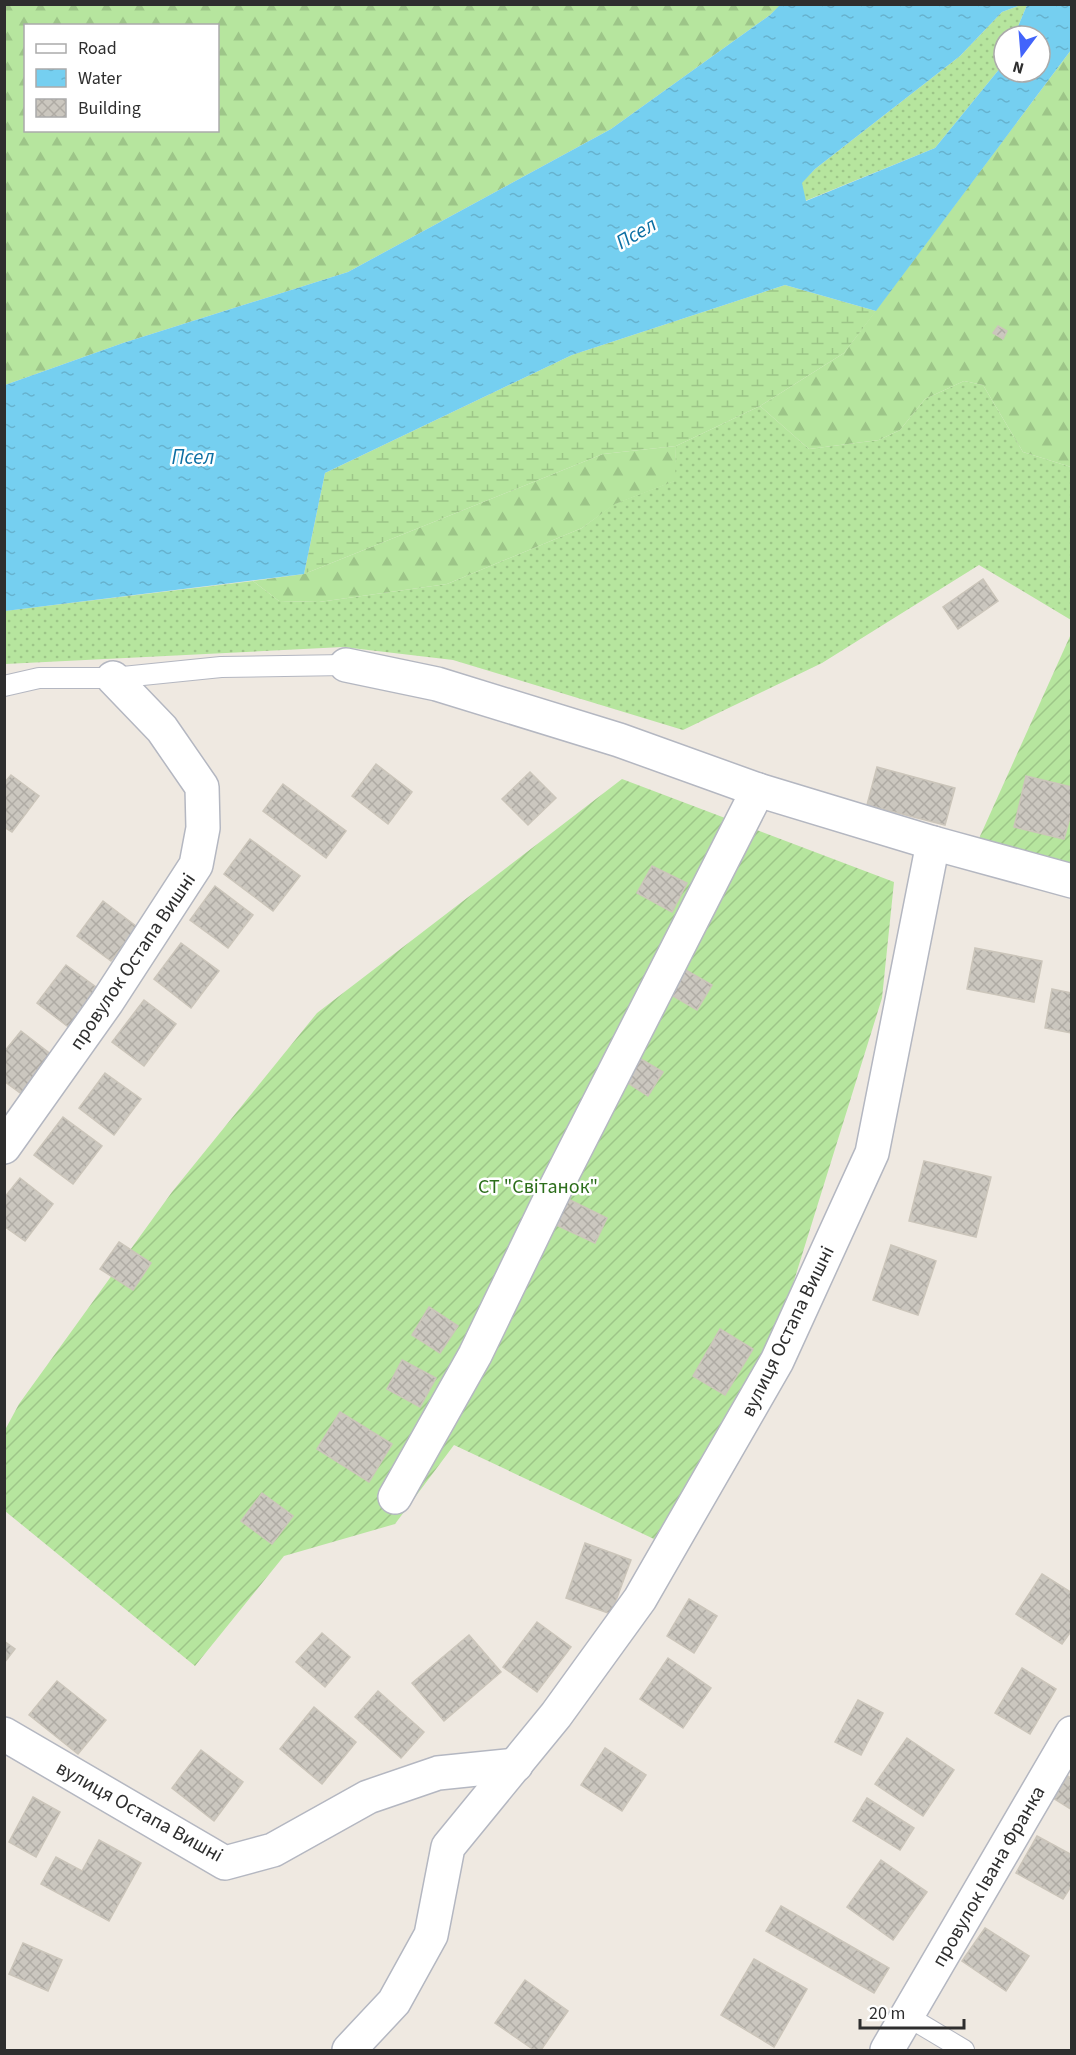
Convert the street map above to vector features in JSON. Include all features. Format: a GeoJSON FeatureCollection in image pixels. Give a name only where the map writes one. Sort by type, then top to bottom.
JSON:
{"type":"FeatureCollection","features":[{"type":"Feature","properties":{"kind":"street"},"geometry":{"type":"LineString","coordinates":[[346,665],[437,684],[620,740],[758,790],[933,843],[1071,881]]}},
{"type":"Feature","properties":{"kind":"street","name":"провулок Остапа Вишні"},"geometry":{"type":"LineString","coordinates":[[4,1147],[107,1002],[196,865],[203,828],[202,787],[162,729],[113,678]]}},
{"type":"Feature","properties":{"kind":"street"},"geometry":{"type":"LineString","coordinates":[[395,1497],[475,1355],[561,1177],[758,790]]}},
{"type":"Feature","properties":{"kind":"street","name":"вулиця Остапа Вишні"},"geometry":{"type":"LineString","coordinates":[[349,2050],[394,2002],[431,1935],[448,1847],[556,1715],[640,1599],[777,1361],[872,1153],[933,843]]}},
{"type":"Feature","properties":{"kind":"street","name":"провулок Івана Франка"},"geometry":{"type":"LineString","coordinates":[[887,2050],[1071,1733]]}},
{"type":"Feature","properties":{"kind":"street","name":"вулиця Остапа Вишні"},"geometry":{"type":"LineString","coordinates":[[4,1734],[225,1863],[273,1850],[368,1797],[438,1773],[516,1765]]}},
{"type":"Feature","properties":{"kind":"lane"},"geometry":{"type":"LineString","coordinates":[[4,686],[39,678],[113,678],[221,667],[346,665]]}},
{"type":"Feature","properties":{"kind":"lane"},"geometry":{"type":"LineString","coordinates":[[907,2016],[964,2050]]}},
{"type":"Feature","properties":{"kind":"green space"},"geometry":{"type":"Polygon","coordinates":[[[4,5],[781,5],[611,129],[348,272],[123,343],[5,385],[4,5]]]}},
{"type":"Feature","properties":{"kind":"green space"},"geometry":{"type":"Polygon","coordinates":[[[1027,5],[1019,24],[992,24],[992,78],[935,148],[805,201],[801,183],[815,169],[960,56],[1002,12],[1027,5]]]}},
{"type":"Feature","properties":{"kind":"green space"},"geometry":{"type":"Polygon","coordinates":[[[1071,50],[1071,467],[1023,452],[983,385],[964,381],[925,399],[900,430],[879,440],[809,449],[760,406],[844,353],[1046,84],[1052,84],[1052,75],[1071,50]]]}},
{"type":"Feature","properties":{"kind":"green space"},"geometry":{"type":"Polygon","coordinates":[[[785,285],[876,311],[844,353],[760,406],[676,446],[603,454],[304,574],[325,473],[572,355],[785,285]]]}},
{"type":"Feature","properties":{"kind":"green space"},"geometry":{"type":"Polygon","coordinates":[[[964,381],[983,385],[1023,452],[1071,467],[1071,620],[979,565],[822,663],[683,730],[453,660],[343,647],[5,664],[4,611],[253,581],[279,601],[319,602],[447,584],[582,528],[614,504],[674,481],[676,446],[760,406],[809,449],[879,440],[900,430],[925,399],[964,381]]]}},
{"type":"Feature","properties":{"kind":"green space"},"geometry":{"type":"Polygon","coordinates":[[[676,446],[675,481],[615,504],[582,528],[447,584],[319,602],[279,601],[253,581],[304,574],[603,454],[676,446]]]}},
{"type":"Feature","properties":{"kind":"green space"},"geometry":{"type":"Polygon","coordinates":[[[1071,634],[1071,870],[977,843],[1071,634]]]}},
{"type":"Feature","properties":{"kind":"green space","name":"СТ \"Світанок\""},"geometry":{"type":"Polygon","coordinates":[[[622,779],[894,882],[882,998],[774,1345],[654,1539],[454,1445],[395,1524],[284,1556],[195,1666],[5,1511],[5,1430],[19,1404],[172,1192],[317,1013],[622,779]]]}},
{"type":"Feature","properties":{"kind":"water","name":"Псел"},"geometry":{"type":"Polygon","coordinates":[[[781,4],[1021,5],[1002,12],[960,56],[815,169],[802,183],[806,201],[935,148],[992,78],[992,84],[1046,84],[876,311],[785,285],[572,355],[325,473],[304,574],[5,611],[5,385],[123,343],[348,272],[611,129],[770,15],[781,4]]]}},
{"type":"Feature","properties":{"kind":"water","name":"Псел"},"geometry":{"type":"Polygon","coordinates":[[[1027,5],[1071,5],[1071,50],[1052,75],[1052,24],[1019,24],[1027,5]]]}},
{"type":"Feature","properties":{"kind":"building"},"geometry":{"type":"Polygon","coordinates":[[[998,326],[1007,331],[1003,339],[993,333],[998,326]]]}},
{"type":"Feature","properties":{"kind":"building"},"geometry":{"type":"Polygon","coordinates":[[[983,579],[998,601],[958,629],[943,607],[983,579]]]}},
{"type":"Feature","properties":{"kind":"building"},"geometry":{"type":"Polygon","coordinates":[[[376,764],[412,792],[388,824],[352,796],[376,764]]]}},
{"type":"Feature","properties":{"kind":"building"},"geometry":{"type":"Polygon","coordinates":[[[877,767],[955,788],[945,825],[867,805],[877,767]]]}},
{"type":"Feature","properties":{"kind":"building"},"geometry":{"type":"Polygon","coordinates":[[[530,772],[556,798],[528,825],[502,799],[530,772]]]}},
{"type":"Feature","properties":{"kind":"building"},"geometry":{"type":"Polygon","coordinates":[[[11,775],[39,796],[12,832],[4,827],[4,783],[11,775]]]}},
{"type":"Feature","properties":{"kind":"building"},"geometry":{"type":"Polygon","coordinates":[[[1026,776],[1072,787],[1072,810],[1064,839],[1014,827],[1026,776]]]}},
{"type":"Feature","properties":{"kind":"building"},"geometry":{"type":"Polygon","coordinates":[[[283,784],[346,831],[326,858],[263,811],[283,784]]]}},
{"type":"Feature","properties":{"kind":"building"},"geometry":{"type":"Polygon","coordinates":[[[250,839],[300,876],[273,911],[224,874],[250,839]]]}},
{"type":"Feature","properties":{"kind":"building"},"geometry":{"type":"Polygon","coordinates":[[[652,866],[687,883],[672,912],[637,893],[652,866]]]}},
{"type":"Feature","properties":{"kind":"building"},"geometry":{"type":"Polygon","coordinates":[[[215,886],[253,915],[228,948],[190,920],[215,886]]]}},
{"type":"Feature","properties":{"kind":"building"},"geometry":{"type":"Polygon","coordinates":[[[103,901],[137,927],[111,961],[77,936],[103,901]]]}},
{"type":"Feature","properties":{"kind":"building"},"geometry":{"type":"Polygon","coordinates":[[[181,943],[219,971],[191,1008],[154,979],[181,943]]]}},
{"type":"Feature","properties":{"kind":"building"},"geometry":{"type":"Polygon","coordinates":[[[975,948],[1042,961],[1034,1002],[967,989],[975,948]]]}},
{"type":"Feature","properties":{"kind":"building"},"geometry":{"type":"Polygon","coordinates":[[[66,965],[100,990],[71,1029],[37,1003],[66,965]]]}},
{"type":"Feature","properties":{"kind":"building"},"geometry":{"type":"Polygon","coordinates":[[[677,965],[712,985],[697,1010],[663,990],[677,965]]]}},
{"type":"Feature","properties":{"kind":"building"},"geometry":{"type":"Polygon","coordinates":[[[1052,989],[1072,993],[1072,1033],[1045,1028],[1052,989]]]}},
{"type":"Feature","properties":{"kind":"building"},"geometry":{"type":"Polygon","coordinates":[[[144,1000],[176,1024],[144,1066],[112,1042],[144,1000]]]}},
{"type":"Feature","properties":{"kind":"building"},"geometry":{"type":"Polygon","coordinates":[[[21,1031],[57,1059],[27,1098],[4,1081],[4,1052],[21,1031]]]}},
{"type":"Feature","properties":{"kind":"building"},"geometry":{"type":"Polygon","coordinates":[[[634,1055],[663,1072],[648,1096],[620,1078],[634,1055]]]}},
{"type":"Feature","properties":{"kind":"building"},"geometry":{"type":"Polygon","coordinates":[[[105,1073],[141,1099],[114,1135],[79,1108],[105,1073]]]}},
{"type":"Feature","properties":{"kind":"building"},"geometry":{"type":"Polygon","coordinates":[[[63,1117],[102,1146],[73,1184],[34,1155],[63,1117]]]}},
{"type":"Feature","properties":{"kind":"building"},"geometry":{"type":"Polygon","coordinates":[[[924,1161],[991,1177],[976,1237],[909,1221],[924,1161]]]}},
{"type":"Feature","properties":{"kind":"building"},"geometry":{"type":"Polygon","coordinates":[[[20,1178],[53,1204],[25,1241],[4,1226],[4,1198],[20,1178]]]}},
{"type":"Feature","properties":{"kind":"building"},"geometry":{"type":"Polygon","coordinates":[[[568,1199],[607,1218],[595,1243],[556,1225],[568,1199]]]}},
{"type":"Feature","properties":{"kind":"building"},"geometry":{"type":"Polygon","coordinates":[[[119,1242],[151,1263],[133,1290],[100,1269],[119,1242]]]}},
{"type":"Feature","properties":{"kind":"building"},"geometry":{"type":"Polygon","coordinates":[[[891,1245],[936,1261],[918,1315],[873,1300],[891,1245]]]}},
{"type":"Feature","properties":{"kind":"building"},"geometry":{"type":"Polygon","coordinates":[[[429,1307],[458,1326],[440,1353],[412,1335],[429,1307]]]}},
{"type":"Feature","properties":{"kind":"building"},"geometry":{"type":"Polygon","coordinates":[[[720,1329],[753,1349],[725,1395],[693,1376],[720,1329]]]}},
{"type":"Feature","properties":{"kind":"building"},"geometry":{"type":"Polygon","coordinates":[[[402,1360],[436,1378],[420,1407],[387,1389],[402,1360]]]}},
{"type":"Feature","properties":{"kind":"building"},"geometry":{"type":"Polygon","coordinates":[[[340,1412],[392,1444],[369,1482],[317,1449],[340,1412]]]}},
{"type":"Feature","properties":{"kind":"building"},"geometry":{"type":"Polygon","coordinates":[[[262,1493],[293,1516],[272,1544],[241,1521],[262,1493]]]}},
{"type":"Feature","properties":{"kind":"building"},"geometry":{"type":"Polygon","coordinates":[[[585,1543],[631,1560],[611,1614],[566,1598],[585,1543]]]}},
{"type":"Feature","properties":{"kind":"building"},"geometry":{"type":"Polygon","coordinates":[[[1042,1574],[1072,1593],[1072,1630],[1062,1644],[1016,1614],[1042,1574]]]}},
{"type":"Feature","properties":{"kind":"building"},"geometry":{"type":"Polygon","coordinates":[[[689,1599],[717,1616],[694,1653],[667,1636],[689,1599]]]}},
{"type":"Feature","properties":{"kind":"building"},"geometry":{"type":"Polygon","coordinates":[[[537,1622],[571,1647],[537,1692],[503,1667],[537,1622]]]}},
{"type":"Feature","properties":{"kind":"building"},"geometry":{"type":"Polygon","coordinates":[[[322,1633],[350,1657],[325,1687],[296,1662],[322,1633]]]}},
{"type":"Feature","properties":{"kind":"building"},"geometry":{"type":"Polygon","coordinates":[[[469,1635],[501,1672],[444,1721],[412,1683],[469,1635]]]}},
{"type":"Feature","properties":{"kind":"building"},"geometry":{"type":"Polygon","coordinates":[[[4,1641],[15,1649],[4,1663],[4,1641]]]}},
{"type":"Feature","properties":{"kind":"building"},"geometry":{"type":"Polygon","coordinates":[[[668,1658],[711,1688],[683,1728],[640,1699],[668,1658]]]}},
{"type":"Feature","properties":{"kind":"building"},"geometry":{"type":"Polygon","coordinates":[[[1022,1668],[1056,1689],[1030,1734],[995,1713],[1022,1668]]]}},
{"type":"Feature","properties":{"kind":"building"},"geometry":{"type":"Polygon","coordinates":[[[57,1681],[106,1720],[78,1754],[29,1715],[57,1681]]]}},
{"type":"Feature","properties":{"kind":"building"},"geometry":{"type":"Polygon","coordinates":[[[378,1691],[424,1732],[401,1758],[355,1717],[378,1691]]]}},
{"type":"Feature","properties":{"kind":"building"},"geometry":{"type":"Polygon","coordinates":[[[858,1700],[883,1713],[861,1755],[835,1742],[858,1700]]]}},
{"type":"Feature","properties":{"kind":"building"},"geometry":{"type":"Polygon","coordinates":[[[314,1707],[356,1742],[322,1784],[280,1749],[314,1707]]]}},
{"type":"Feature","properties":{"kind":"building"},"geometry":{"type":"Polygon","coordinates":[[[907,1738],[954,1770],[923,1816],[875,1784],[907,1738]]]}},
{"type":"Feature","properties":{"kind":"building"},"geometry":{"type":"Polygon","coordinates":[[[605,1748],[646,1775],[622,1811],[581,1785],[605,1748]]]}},
{"type":"Feature","properties":{"kind":"building"},"geometry":{"type":"Polygon","coordinates":[[[201,1750],[243,1782],[214,1821],[172,1788],[201,1750]]]}},
{"type":"Feature","properties":{"kind":"building"},"geometry":{"type":"Polygon","coordinates":[[[1068,1776],[1072,1779],[1072,1810],[1053,1798],[1068,1776]]]}},
{"type":"Feature","properties":{"kind":"building"},"geometry":{"type":"Polygon","coordinates":[[[33,1797],[60,1812],[36,1857],[9,1842],[33,1797]]]}},
{"type":"Feature","properties":{"kind":"building"},"geometry":{"type":"Polygon","coordinates":[[[867,1798],[914,1828],[900,1850],[853,1821],[867,1798]]]}},
{"type":"Feature","properties":{"kind":"building"},"geometry":{"type":"Polygon","coordinates":[[[1037,1836],[1072,1855],[1072,1885],[1063,1899],[1016,1873],[1037,1836]]]}},
{"type":"Feature","properties":{"kind":"building"},"geometry":{"type":"Polygon","coordinates":[[[99,1840],[141,1863],[109,1921],[41,1884],[56,1857],[82,1871],[99,1840]]]}},
{"type":"Feature","properties":{"kind":"building"},"geometry":{"type":"Polygon","coordinates":[[[881,1860],[927,1892],[893,1940],[847,1907],[881,1860]]]}},
{"type":"Feature","properties":{"kind":"building"},"geometry":{"type":"Polygon","coordinates":[[[781,1906],[889,1968],[874,1993],[766,1931],[781,1906]]]}},
{"type":"Feature","properties":{"kind":"building"},"geometry":{"type":"Polygon","coordinates":[[[985,1928],[1029,1956],[1006,1991],[962,1961],[985,1928]]]}},
{"type":"Feature","properties":{"kind":"building"},"geometry":{"type":"Polygon","coordinates":[[[23,1943],[62,1960],[48,1991],[9,1974],[23,1943]]]}},
{"type":"Feature","properties":{"kind":"building"},"geometry":{"type":"Polygon","coordinates":[[[754,1959],[807,1989],[774,2047],[721,2015],[754,1959]]]}},
{"type":"Feature","properties":{"kind":"building"},"geometry":{"type":"Polygon","coordinates":[[[525,1980],[568,2011],[541,2050],[534,2050],[495,2023],[525,1980]]]}}]}
